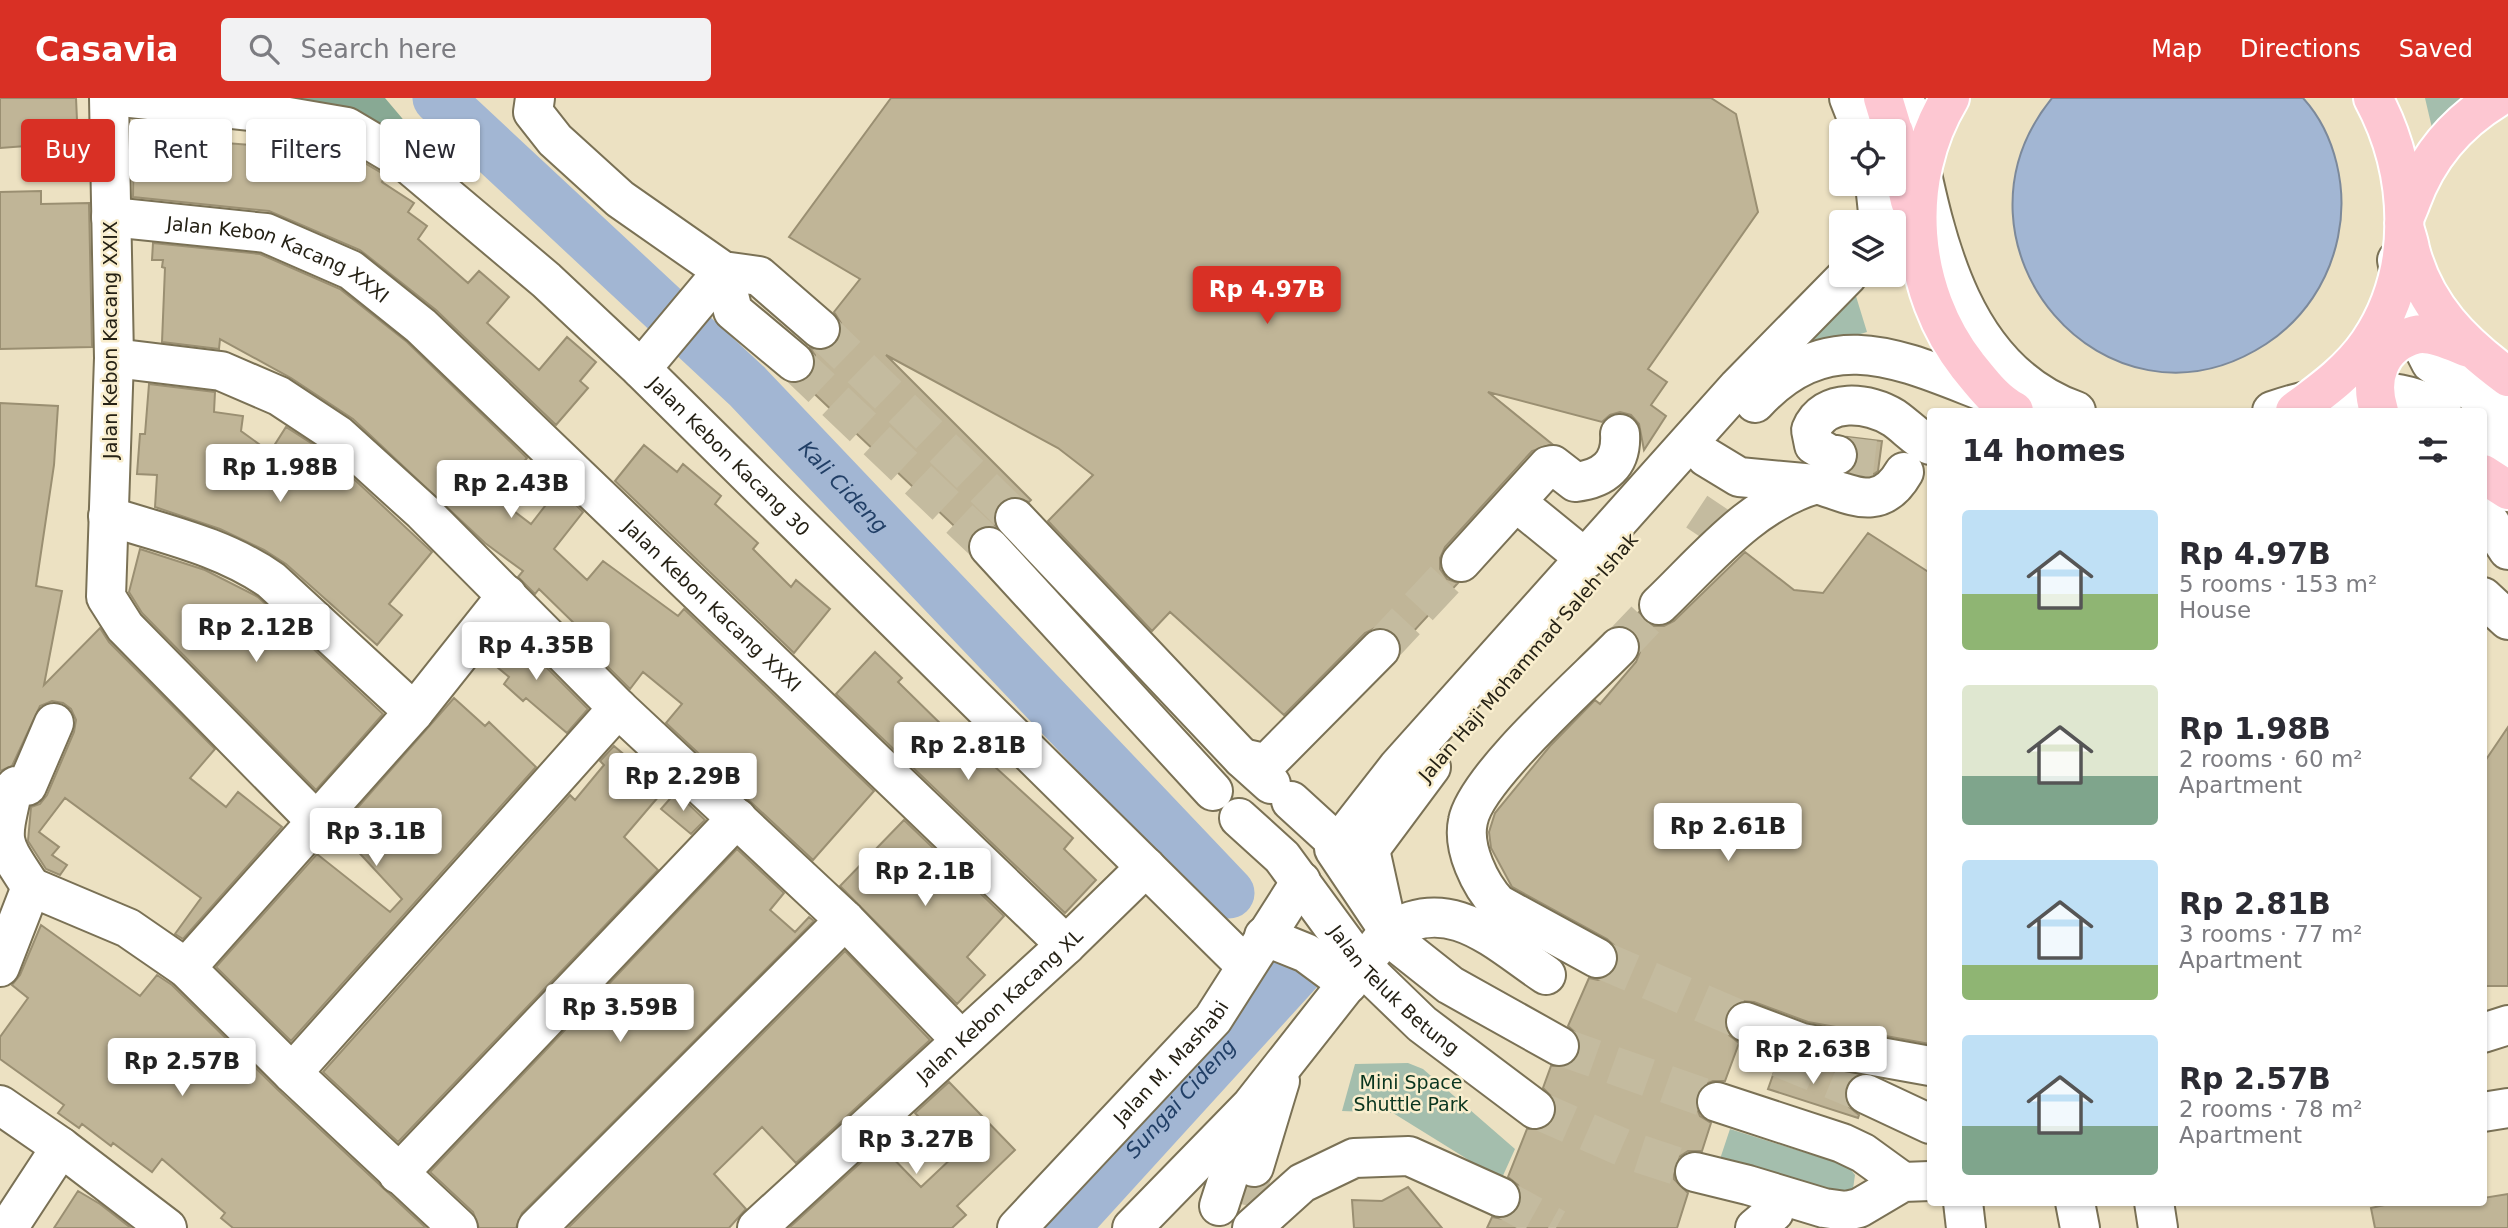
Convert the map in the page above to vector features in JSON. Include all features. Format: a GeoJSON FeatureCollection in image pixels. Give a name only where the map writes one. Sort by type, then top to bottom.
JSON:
{"type":"FeatureCollection","features":[{"type":"Feature","properties":{"kind":"main road"},"geometry":{"type":"LineString","coordinates":[[1883,98],[1890,119]]}},
{"type":"Feature","properties":{"kind":"main road"},"geometry":{"type":"LineString","coordinates":[[1917,233],[1922,171],[1930,138],[1950,98]]}},
{"type":"Feature","properties":{"kind":"main road"},"geometry":{"type":"LineString","coordinates":[[2373,98],[2398,160],[2404,222],[2420,279],[2440,315],[2469,348],[2508,377]]}},
{"type":"Feature","properties":{"kind":"main road"},"geometry":{"type":"LineString","coordinates":[[2306,403],[2346,372],[2369,343],[2388,310],[2399,274],[2404,222],[2420,178],[2441,145],[2473,112],[2497,98]]}},
{"type":"Feature","properties":{"kind":"main road"},"geometry":{"type":"LineString","coordinates":[[1906,184],[1921,262],[1938,318],[1951,344],[2000,405]]}},
{"type":"Feature","properties":{"kind":"main road"},"geometry":{"type":"LineString","coordinates":[[2376,401],[2374,378],[2387,353],[2416,334],[2444,338],[2469,348]]}},
{"type":"Feature","properties":{"kind":"main road"},"geometry":{"type":"LineString","coordinates":[[2487,477],[2508,490]]}},
{"type":"Feature","properties":{"kind":"street","name":"Jalan Kebon Kacang XXIX"},"geometry":{"type":"LineString","coordinates":[[109,98],[114,358],[104,581],[106,597],[125,626],[315,820]]}},
{"type":"Feature","properties":{"kind":"street","name":"Jalan Kebon Kacang 30"},"geometry":{"type":"LineString","coordinates":[[131,98],[259,112],[347,127],[406,162],[546,280],[651,357],[1146,867],[1254,950]]}},
{"type":"Feature","properties":{"kind":"street"},"geometry":{"type":"LineString","coordinates":[[535,98],[533,112],[555,140],[712,285],[733,311],[794,362]]}},
{"type":"Feature","properties":{"kind":"street"},"geometry":{"type":"LineString","coordinates":[[1849,98],[1857,119]]}},
{"type":"Feature","properties":{"kind":"street"},"geometry":{"type":"LineString","coordinates":[[1902,98],[1908,108],[1945,260],[1959,298],[1988,347],[2029,386],[2070,408]]}},
{"type":"Feature","properties":{"kind":"street"},"geometry":{"type":"LineString","coordinates":[[2355,98],[2373,129],[2386,167],[2399,274],[2408,318],[2431,363],[2508,417]]}},
{"type":"Feature","properties":{"kind":"street","name":"Jalan Kebon Kacang XXXI"},"geometry":{"type":"LineString","coordinates":[[111,218],[266,233],[351,270],[421,326],[1066,945]]}},
{"type":"Feature","properties":{"kind":"street"},"geometry":{"type":"LineString","coordinates":[[651,357],[712,285],[760,276],[820,329]]}},
{"type":"Feature","properties":{"kind":"street","name":"Jalan Haji Mohammad Saleh Ishak"},"geometry":{"type":"LineString","coordinates":[[1337,843],[1398,767],[1586,559],[1683,444],[1836,287]]}},
{"type":"Feature","properties":{"kind":"street","name":"Jalan Haji Mohammad Saleh Ishak"},"geometry":{"type":"LineString","coordinates":[[1388,932],[1371,855],[1373,845],[1683,444],[1782,376],[1812,360],[1838,353],[1887,356],[2000,405]]}},
{"type":"Feature","properties":{"kind":"street"},"geometry":{"type":"LineString","coordinates":[[114,358],[221,371],[279,396],[338,435],[507,595],[618,708],[845,920],[961,1041]]}},
{"type":"Feature","properties":{"kind":"street"},"geometry":{"type":"LineString","coordinates":[[2285,408],[2306,403],[2376,401],[2408,395],[2436,408]]}},
{"type":"Feature","properties":{"kind":"street"},"geometry":{"type":"LineString","coordinates":[[1905,469],[1890,489],[1866,498],[1850,497],[1827,470],[1821,450],[1811,438],[1814,422],[1836,407],[1858,405],[1884,413],[1927,442]]}},
{"type":"Feature","properties":{"kind":"street"},"geometry":{"type":"LineString","coordinates":[[1575,482],[1589,480],[1611,469],[1621,446],[1620,434]]}},
{"type":"Feature","properties":{"kind":"street"},"geometry":{"type":"LineString","coordinates":[[2487,441],[2508,454]]}},
{"type":"Feature","properties":{"kind":"street"},"geometry":{"type":"LineString","coordinates":[[1683,444],[1733,490],[1827,470]]}},
{"type":"Feature","properties":{"kind":"street"},"geometry":{"type":"LineString","coordinates":[[1461,562],[1550,465],[1622,518]]}},
{"type":"Feature","properties":{"kind":"street"},"geometry":{"type":"LineString","coordinates":[[1659,604],[1698,554],[1827,470]]}},
{"type":"Feature","properties":{"kind":"street"},"geometry":{"type":"LineString","coordinates":[[1516,502],[1586,559]]}},
{"type":"Feature","properties":{"kind":"street"},"geometry":{"type":"LineString","coordinates":[[2487,509],[2508,522]]}},
{"type":"Feature","properties":{"kind":"street"},"geometry":{"type":"LineString","coordinates":[[108,516],[229,554],[251,566],[271,580],[414,712]]}},
{"type":"Feature","properties":{"kind":"street"},"geometry":{"type":"LineString","coordinates":[[1015,518],[1242,758],[1337,843]]}},
{"type":"Feature","properties":{"kind":"street"},"geometry":{"type":"LineString","coordinates":[[2487,518],[2508,550]]}},
{"type":"Feature","properties":{"kind":"street"},"geometry":{"type":"LineString","coordinates":[[989,547],[1213,791]]}},
{"type":"Feature","properties":{"kind":"street"},"geometry":{"type":"LineString","coordinates":[[186,968],[315,820],[414,712],[507,595]]}},
{"type":"Feature","properties":{"kind":"street"},"geometry":{"type":"LineString","coordinates":[[2487,601],[2508,620]]}},
{"type":"Feature","properties":{"kind":"street"},"geometry":{"type":"LineString","coordinates":[[1597,958],[1508,911],[1490,895],[1468,847],[1466,834],[1470,811],[1619,647]]}},
{"type":"Feature","properties":{"kind":"street"},"geometry":{"type":"LineString","coordinates":[[1242,758],[1264,763],[1270,761],[1380,649]]}},
{"type":"Feature","properties":{"kind":"street"},"geometry":{"type":"LineString","coordinates":[[292,1073],[618,708]]}},
{"type":"Feature","properties":{"kind":"street"},"geometry":{"type":"LineString","coordinates":[[54,723],[27,786],[16,786],[13,789],[2,829],[4,846],[31,887],[128,928],[186,968],[292,1073],[458,1228]]}},
{"type":"Feature","properties":{"kind":"street"},"geometry":{"type":"LineString","coordinates":[[398,1174],[737,818]]}},
{"type":"Feature","properties":{"kind":"street","name":"Jalan Teluk Betung"},"geometry":{"type":"LineString","coordinates":[[1244,823],[1282,857],[1294,892],[1355,975],[1535,1109]]}},
{"type":"Feature","properties":{"kind":"street","name":"Jalan Teluk Betung"},"geometry":{"type":"LineString","coordinates":[[1337,843],[1335,855],[1388,932],[1404,949],[1450,985],[1559,1046]]}},
{"type":"Feature","properties":{"kind":"street","name":"Jalan Kebon Kacang XL"},"geometry":{"type":"LineString","coordinates":[[757,1228],[1066,945],[1146,867]]}},
{"type":"Feature","properties":{"kind":"street"},"geometry":{"type":"LineString","coordinates":[[0,967],[31,887]]}},
{"type":"Feature","properties":{"kind":"street","name":"Jalan M. Mashabi"},"geometry":{"type":"LineString","coordinates":[[1017,1228],[1213,1019],[1254,950],[1294,892]]}},
{"type":"Feature","properties":{"kind":"street"},"geometry":{"type":"LineString","coordinates":[[1132,1228],[1251,1106],[1388,932],[1405,921],[1459,919],[1546,975]]}},
{"type":"Feature","properties":{"kind":"street"},"geometry":{"type":"LineString","coordinates":[[537,1228],[845,920]]}},
{"type":"Feature","properties":{"kind":"street"},"geometry":{"type":"LineString","coordinates":[[1254,950],[1306,953],[1355,975]]}},
{"type":"Feature","properties":{"kind":"street"},"geometry":{"type":"LineString","coordinates":[[2487,1032],[2508,1025]]}},
{"type":"Feature","properties":{"kind":"street"},"geometry":{"type":"LineString","coordinates":[[1779,1058],[1742,1032],[1926,1067]]}},
{"type":"Feature","properties":{"kind":"street"},"geometry":{"type":"LineString","coordinates":[[1254,1167],[1286,1062]]}},
{"type":"Feature","properties":{"kind":"street"},"geometry":{"type":"LineString","coordinates":[[1866,1094],[1927,1122]]}},
{"type":"Feature","properties":{"kind":"street"},"geometry":{"type":"LineString","coordinates":[[1717,1102],[1842,1143],[1916,1182]]}},
{"type":"Feature","properties":{"kind":"street"},"geometry":{"type":"LineString","coordinates":[[0,1105],[61,1147],[167,1228]]}},
{"type":"Feature","properties":{"kind":"street"},"geometry":{"type":"LineString","coordinates":[[1239,1217],[1251,1106]]}},
{"type":"Feature","properties":{"kind":"street"},"geometry":{"type":"LineString","coordinates":[[2487,1111],[2508,1108]]}},
{"type":"Feature","properties":{"kind":"street"},"geometry":{"type":"LineString","coordinates":[[8,1228],[61,1147]]}},
{"type":"Feature","properties":{"kind":"street"},"geometry":{"type":"LineString","coordinates":[[1239,1217],[1354,1158],[1409,1156],[1500,1197]]}},
{"type":"Feature","properties":{"kind":"street"},"geometry":{"type":"LineString","coordinates":[[1772,1223],[1708,1176],[1824,1208],[1845,1220],[1859,1208],[1916,1182]]}},
{"type":"Feature","properties":{"kind":"street"},"geometry":{"type":"LineString","coordinates":[[1963,1206],[1966,1228]]}},
{"type":"Feature","properties":{"kind":"street"},"geometry":{"type":"LineString","coordinates":[[2077,1206],[2080,1228]]}},
{"type":"Feature","properties":{"kind":"street"},"geometry":{"type":"LineString","coordinates":[[2155,1206],[2158,1228]]}},
{"type":"Feature","properties":{"kind":"green space"},"geometry":{"type":"Polygon","coordinates":[[[282,98],[385,98],[403,119],[380,119],[380,129],[366,124],[366,119],[353,119],[282,98]]]}},
{"type":"Feature","properties":{"kind":"green space"},"geometry":{"type":"Polygon","coordinates":[[[2425,98],[2466,98],[2432,128],[2425,98]]]}},
{"type":"Feature","properties":{"kind":"green space"},"geometry":{"type":"Polygon","coordinates":[[[1855,293],[1867,332],[1796,354],[1855,293]]]}},
{"type":"Feature","properties":{"kind":"green space","name":"Mini Space Shuttle Park"},"geometry":{"type":"Polygon","coordinates":[[[1408,1063],[1423,1069],[1515,1149],[1501,1180],[1393,1113],[1342,1111],[1355,1064],[1408,1063]]]}},
{"type":"Feature","properties":{"kind":"green space"},"geometry":{"type":"Polygon","coordinates":[[[1730,1129],[1848,1166],[1855,1175],[1853,1189],[1844,1197],[1719,1162],[1730,1129]]]}},
{"type":"Feature","properties":{"kind":"water"},"geometry":{"type":"Polygon","coordinates":[[[2052,98],[2303,98],[2324,128],[2337,163],[2341,219],[2328,269],[2303,311],[2266,344],[2206,369],[2148,370],[2097,351],[2054,315],[2025,268],[2013,213],[2020,155],[2052,98]]]}},
{"type":"Feature","properties":{"kind":"building"},"geometry":{"type":"Polygon","coordinates":[[[0,98],[76,98],[77,119],[21,119],[21,146],[0,148],[0,98]]]}},
{"type":"Feature","properties":{"kind":"building"},"geometry":{"type":"Polygon","coordinates":[[[891,98],[1711,98],[1736,114],[1758,212],[1648,369],[1667,382],[1651,405],[1666,416],[1644,450],[1639,424],[1631,415],[1620,412],[1610,415],[1602,422],[1488,392],[1552,444],[1532,451],[1445,547],[1440,558],[1440,569],[1447,579],[1458,583],[1401,645],[1396,634],[1386,628],[1375,628],[1365,633],[1284,715],[1170,612],[1152,631],[1048,521],[1093,475],[1058,448],[886,355],[1031,500],[1029,502],[1011,497],[1001,502],[994,512],[995,526],[984,526],[975,530],[969,540],[802,382],[810,376],[815,366],[815,355],[810,348],[826,350],[837,343],[842,332],[841,323],[834,312],[860,279],[789,237],[891,98]]]}},
{"type":"Feature","properties":{"kind":"building"},"geometry":{"type":"Polygon","coordinates":[[[232,144],[246,145],[246,182],[366,182],[366,164],[380,172],[380,182],[414,203],[408,212],[427,226],[418,239],[468,283],[479,271],[509,297],[487,323],[539,370],[567,337],[596,362],[580,381],[588,388],[556,425],[436,310],[360,250],[269,211],[133,197],[133,182],[232,182],[232,144]]]}},
{"type":"Feature","properties":{"kind":"building"},"geometry":{"type":"Polygon","coordinates":[[[41,191],[41,204],[89,203],[92,347],[0,349],[0,192],[41,191]]]}},
{"type":"Feature","properties":{"kind":"building"},"geometry":{"type":"Polygon","coordinates":[[[153,243],[260,254],[340,289],[407,342],[527,458],[494,496],[531,524],[559,488],[583,512],[554,549],[587,580],[603,561],[678,616],[684,609],[874,791],[813,860],[666,723],[682,704],[643,672],[630,689],[576,635],[581,630],[539,589],[535,594],[518,577],[523,571],[485,543],[353,419],[291,378],[220,339],[219,349],[162,342],[165,268],[162,267],[163,260],[152,260],[153,243]]]}},
{"type":"Feature","properties":{"kind":"building"},"geometry":{"type":"Polygon","coordinates":[[[149,384],[215,392],[214,412],[243,416],[241,431],[270,452],[286,427],[325,452],[432,552],[389,604],[402,615],[377,645],[286,564],[264,550],[220,529],[155,507],[157,475],[137,474],[140,434],[145,434],[149,384]]]}},
{"type":"Feature","properties":{"kind":"building"},"geometry":{"type":"Polygon","coordinates":[[[0,403],[58,406],[54,465],[36,586],[62,591],[44,685],[100,628],[109,642],[215,749],[190,778],[226,807],[238,792],[282,827],[183,939],[175,934],[201,898],[65,798],[39,832],[59,847],[52,855],[67,865],[60,875],[46,869],[28,841],[31,807],[40,804],[47,795],[74,732],[76,720],[71,709],[63,703],[52,701],[40,706],[12,766],[0,771],[0,403]]]}},
{"type":"Feature","properties":{"kind":"building"},"geometry":{"type":"Polygon","coordinates":[[[1848,437],[1882,441],[1878,471],[1874,474],[1851,471],[1859,457],[1857,446],[1848,437]]]}},
{"type":"Feature","properties":{"kind":"building"},"geometry":{"type":"Polygon","coordinates":[[[644,445],[677,472],[683,464],[721,496],[715,504],[758,543],[753,549],[791,587],[796,580],[830,609],[794,653],[615,481],[644,445]]]}},
{"type":"Feature","properties":{"kind":"building"},"geometry":{"type":"Polygon","coordinates":[[[1868,533],[1927,571],[1927,1043],[1808,1022],[1754,1002],[1742,1001],[1732,1006],[1725,1015],[1724,1025],[1729,1035],[1739,1043],[1725,1081],[1713,1081],[1703,1085],[1696,1096],[1700,1116],[1711,1123],[1702,1151],[1688,1151],[1679,1157],[1674,1166],[1674,1179],[1688,1193],[1677,1228],[1487,1228],[1492,1217],[1503,1219],[1520,1207],[1522,1195],[1518,1185],[1508,1177],[1527,1129],[1544,1129],[1552,1123],[1557,1112],[1555,1100],[1543,1088],[1551,1066],[1570,1065],[1578,1057],[1581,1046],[1578,1035],[1568,1026],[1589,978],[1598,980],[1609,976],[1616,968],[1619,958],[1616,947],[1607,939],[1512,887],[1491,848],[1489,832],[1495,813],[1550,746],[1595,700],[1600,704],[1636,662],[1640,641],[1635,632],[1626,626],[1639,612],[1644,621],[1654,626],[1664,626],[1674,621],[1745,552],[1794,590],[1823,593],[1868,533]]]}},
{"type":"Feature","properties":{"kind":"building"},"geometry":{"type":"Polygon","coordinates":[[[140,549],[205,570],[258,597],[383,714],[316,790],[142,613],[129,592],[140,549]]]}},
{"type":"Feature","properties":{"kind":"building"},"geometry":{"type":"Polygon","coordinates":[[[508,629],[588,709],[567,733],[526,698],[523,701],[504,684],[509,677],[485,657],[508,629]]]}},
{"type":"Feature","properties":{"kind":"building"},"geometry":{"type":"Polygon","coordinates":[[[875,652],[902,678],[898,682],[949,732],[957,724],[987,751],[983,756],[1073,838],[1064,849],[1096,880],[1065,913],[836,694],[875,652]]]}},
{"type":"Feature","properties":{"kind":"building"},"geometry":{"type":"Polygon","coordinates":[[[454,698],[485,726],[489,722],[536,767],[291,1041],[216,967],[317,854],[390,912],[402,899],[338,830],[454,698]]]}},
{"type":"Feature","properties":{"kind":"building"},"geometry":{"type":"Polygon","coordinates":[[[2508,727],[2508,986],[2487,986],[2487,758],[2508,727]]]}},
{"type":"Feature","properties":{"kind":"building"},"geometry":{"type":"Polygon","coordinates":[[[614,746],[665,789],[624,837],[658,870],[398,1142],[323,1072],[570,795],[575,800],[604,765],[600,761],[614,746]]]}},
{"type":"Feature","properties":{"kind":"building"},"geometry":{"type":"Polygon","coordinates":[[[676,792],[705,820],[691,834],[661,809],[676,792]]]}},
{"type":"Feature","properties":{"kind":"building"},"geometry":{"type":"Polygon","coordinates":[[[904,820],[1004,916],[967,957],[985,975],[957,1004],[840,886],[904,820]]]}},
{"type":"Feature","properties":{"kind":"building"},"geometry":{"type":"Polygon","coordinates":[[[737,849],[784,893],[770,910],[795,932],[809,917],[814,921],[522,1213],[516,1228],[479,1228],[473,1212],[430,1172],[737,849]]]}},
{"type":"Feature","properties":{"kind":"building"},"geometry":{"type":"Polygon","coordinates":[[[41,925],[140,996],[157,975],[172,985],[277,1089],[426,1228],[233,1228],[221,1218],[225,1213],[162,1159],[152,1172],[113,1143],[111,1146],[82,1124],[79,1128],[58,1113],[64,1105],[0,1059],[0,1037],[28,998],[12,985],[20,975],[41,925]]]}},
{"type":"Feature","properties":{"kind":"building"},"geometry":{"type":"Polygon","coordinates":[[[845,951],[930,1040],[796,1163],[762,1127],[714,1174],[746,1209],[729,1228],[568,1228],[845,951]]]}},
{"type":"Feature","properties":{"kind":"building"},"geometry":{"type":"Polygon","coordinates":[[[1779,1058],[1798,1065],[1856,1075],[1847,1084],[1844,1095],[1849,1107],[1859,1115],[1858,1118],[1768,1089],[1779,1058]]]}},
{"type":"Feature","properties":{"kind":"building"},"geometry":{"type":"Polygon","coordinates":[[[949,1082],[1015,1150],[957,1206],[966,1215],[952,1228],[789,1228],[880,1145],[921,1187],[955,1155],[915,1113],[949,1082]]]}},
{"type":"Feature","properties":{"kind":"building"},"geometry":{"type":"Polygon","coordinates":[[[1408,1187],[1442,1228],[1354,1228],[1352,1200],[1382,1201],[1408,1187]]]}},
{"type":"Feature","properties":{"kind":"building"},"geometry":{"type":"Polygon","coordinates":[[[78,1191],[100,1204],[131,1228],[54,1228],[78,1191]]]}},
{"type":"Feature","properties":{"kind":"building"},"geometry":{"type":"Polygon","coordinates":[[[2508,1194],[2508,1228],[2375,1228],[2371,1208],[2487,1206],[2487,1197],[2508,1194]]]}},
{"type":"Feature","properties":{"kind":"waterway","name":"Kali Cideng"},"geometry":{"type":"LineString","coordinates":[[438,98],[747,386],[1229,893]]}},
{"type":"Feature","properties":{"kind":"waterway","name":"Sungai Cideng"},"geometry":{"type":"LineString","coordinates":[[1063,1228],[1299,969]]}},
{"type":"Feature","properties":{"kind":"tunnel"},"geometry":{"type":"LineString","coordinates":[[820,329],[1015,518]]}},
{"type":"Feature","properties":{"kind":"tunnel"},"geometry":{"type":"LineString","coordinates":[[794,362],[989,547]]}},
{"type":"Feature","properties":{"kind":"tunnel"},"geometry":{"type":"LineString","coordinates":[[1837,455],[1879,460]]}},
{"type":"Feature","properties":{"kind":"tunnel"},"geometry":{"type":"LineString","coordinates":[[1702,538],[1726,502]]}},
{"type":"Feature","properties":{"kind":"tunnel"},"geometry":{"type":"LineString","coordinates":[[1380,649],[1461,562]]}},
{"type":"Feature","properties":{"kind":"tunnel"},"geometry":{"type":"LineString","coordinates":[[1619,647],[1659,605]]}},
{"type":"Feature","properties":{"kind":"tunnel"},"geometry":{"type":"LineString","coordinates":[[1597,958],[1746,1022]]}},
{"type":"Feature","properties":{"kind":"tunnel"},"geometry":{"type":"LineString","coordinates":[[1559,1046],[1717,1102]]}},
{"type":"Feature","properties":{"kind":"tunnel"},"geometry":{"type":"LineString","coordinates":[[1779,1058],[1866,1094]]}},
{"type":"Feature","properties":{"kind":"tunnel"},"geometry":{"type":"LineString","coordinates":[[1535,1109],[1631,1151],[1695,1172]]}},
{"type":"Feature","properties":{"kind":"tunnel"},"geometry":{"type":"LineString","coordinates":[[1245,1205],[1254,1167]]}},
{"type":"Feature","properties":{"kind":"tunnel"},"geometry":{"type":"LineString","coordinates":[[1500,1197],[1556,1228]]}}]}
